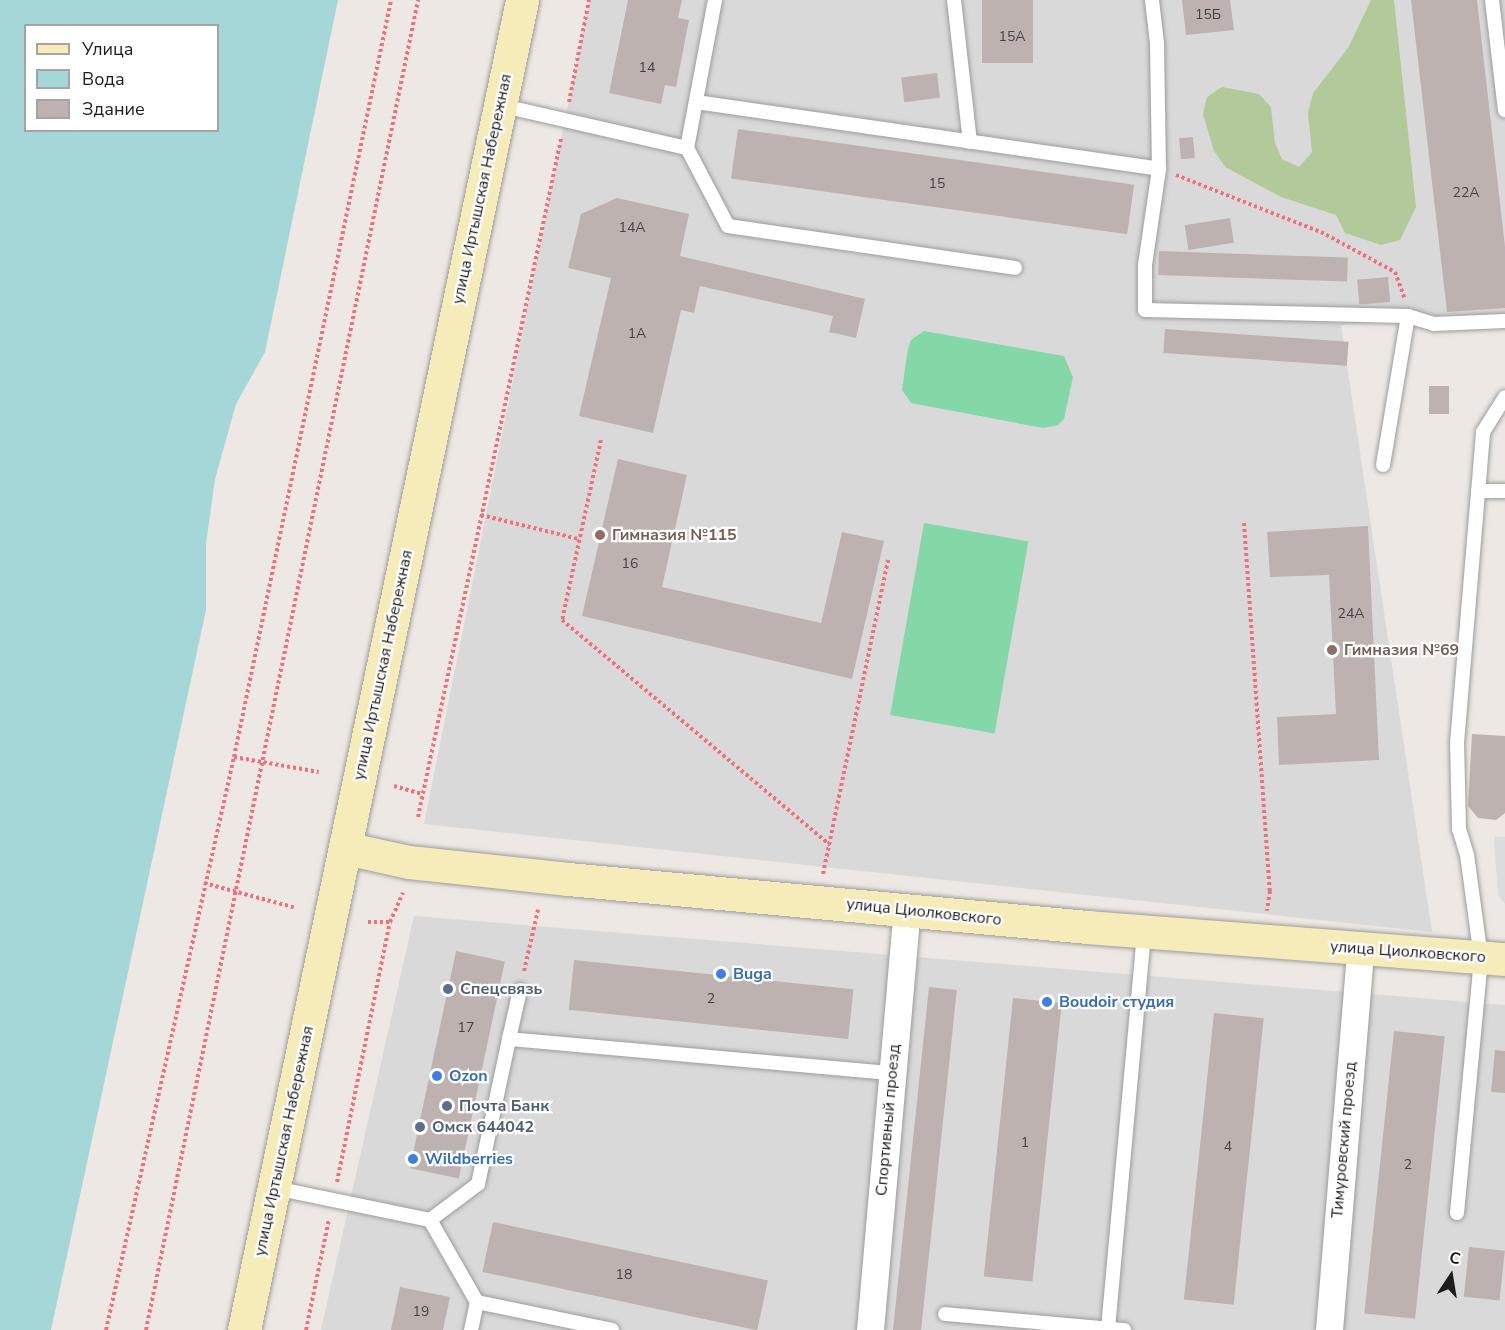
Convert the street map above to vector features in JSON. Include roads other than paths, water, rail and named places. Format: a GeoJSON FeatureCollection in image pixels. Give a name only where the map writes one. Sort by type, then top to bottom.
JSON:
{"type":"FeatureCollection","features":[{"type":"Feature","properties":{"kind":"main road","name":"улица Иртышская Набережная"},"geometry":{"type":"LineString","coordinates":[[244,1330],[522,0]]}},
{"type":"Feature","properties":{"kind":"main road","name":"улица Циолковского"},"geometry":{"type":"LineString","coordinates":[[345,848],[420,863],[907,910],[1360,950],[1493,958]]}},
{"type":"Feature","properties":{"kind":"street","name":"Спортивный проезд"},"geometry":{"type":"LineString","coordinates":[[870,1330],[907,910]]}},
{"type":"Feature","properties":{"kind":"street","name":"Тимуровский проезд"},"geometry":{"type":"LineString","coordinates":[[1329,1330],[1360,950]]}},
{"type":"Feature","properties":{"kind":"lane"},"geometry":{"type":"LineString","coordinates":[[715,0],[687,148],[728,226],[1015,268]]}},
{"type":"Feature","properties":{"kind":"lane"},"geometry":{"type":"LineString","coordinates":[[954,0],[970,142]]}},
{"type":"Feature","properties":{"kind":"lane"},"geometry":{"type":"LineString","coordinates":[[1152,0],[1157,43],[1159,169],[1145,265],[1145,310],[1408,316],[1434,324],[1505,321]]}},
{"type":"Feature","properties":{"kind":"lane"},"geometry":{"type":"LineString","coordinates":[[1492,0],[1505,110]]}},
{"type":"Feature","properties":{"kind":"lane"},"geometry":{"type":"LineString","coordinates":[[696,102],[1159,169]]}},
{"type":"Feature","properties":{"kind":"lane"},"geometry":{"type":"LineString","coordinates":[[499,105],[687,148]]}},
{"type":"Feature","properties":{"kind":"lane"},"geometry":{"type":"LineString","coordinates":[[1383,465],[1408,316]]}},
{"type":"Feature","properties":{"kind":"lane"},"geometry":{"type":"LineString","coordinates":[[1457,1213],[1493,958],[1459,829],[1457,743],[1485,423],[1505,397]]}},
{"type":"Feature","properties":{"kind":"lane"},"geometry":{"type":"LineString","coordinates":[[1478,491],[1505,491]]}},
{"type":"Feature","properties":{"kind":"lane"},"geometry":{"type":"LineString","coordinates":[[1108,1329],[1144,932]]}},
{"type":"Feature","properties":{"kind":"lane"},"geometry":{"type":"LineString","coordinates":[[274,1188],[430,1220],[478,1184],[520,990]]}},
{"type":"Feature","properties":{"kind":"lane"},"geometry":{"type":"LineString","coordinates":[[510,1039],[892,1073]]}},
{"type":"Feature","properties":{"kind":"lane"},"geometry":{"type":"LineString","coordinates":[[430,1220],[477,1302],[471,1330]]}},
{"type":"Feature","properties":{"kind":"lane"},"geometry":{"type":"LineString","coordinates":[[477,1302],[612,1330]]}},
{"type":"Feature","properties":{"kind":"lane"},"geometry":{"type":"LineString","coordinates":[[945,1314],[1055,1327],[1124,1330]]}},
{"type":"Feature","properties":{"kind":"water"},"geometry":{"type":"Polygon","coordinates":[[[0,0],[338,0],[265,352],[236,404],[215,479],[206,544],[206,610],[51,1330],[0,1330],[0,0]]]}},
{"type":"Feature","properties":{"kind":"place","name":"Гимназия №115"},"geometry":{"type":"Point","coordinates":[600,535]}},
{"type":"Feature","properties":{"kind":"place","name":"Гимназия №69"},"geometry":{"type":"Point","coordinates":[1332,650]}},
{"type":"Feature","properties":{"kind":"place","name":"Buga"},"geometry":{"type":"Point","coordinates":[721,974]}},
{"type":"Feature","properties":{"kind":"place","name":"Спецсвязь"},"geometry":{"type":"Point","coordinates":[448,989]}},
{"type":"Feature","properties":{"kind":"place","name":"Boudoir студия"},"geometry":{"type":"Point","coordinates":[1047,1002]}},
{"type":"Feature","properties":{"kind":"place","name":"Ozon"},"geometry":{"type":"Point","coordinates":[437,1076]}},
{"type":"Feature","properties":{"kind":"place","name":"Почта Банк"},"geometry":{"type":"Point","coordinates":[447,1106]}},
{"type":"Feature","properties":{"kind":"place","name":"Омск 644042"},"geometry":{"type":"Point","coordinates":[420,1127]}},
{"type":"Feature","properties":{"kind":"place","name":"Wildberries"},"geometry":{"type":"Point","coordinates":[413,1159]}}]}
